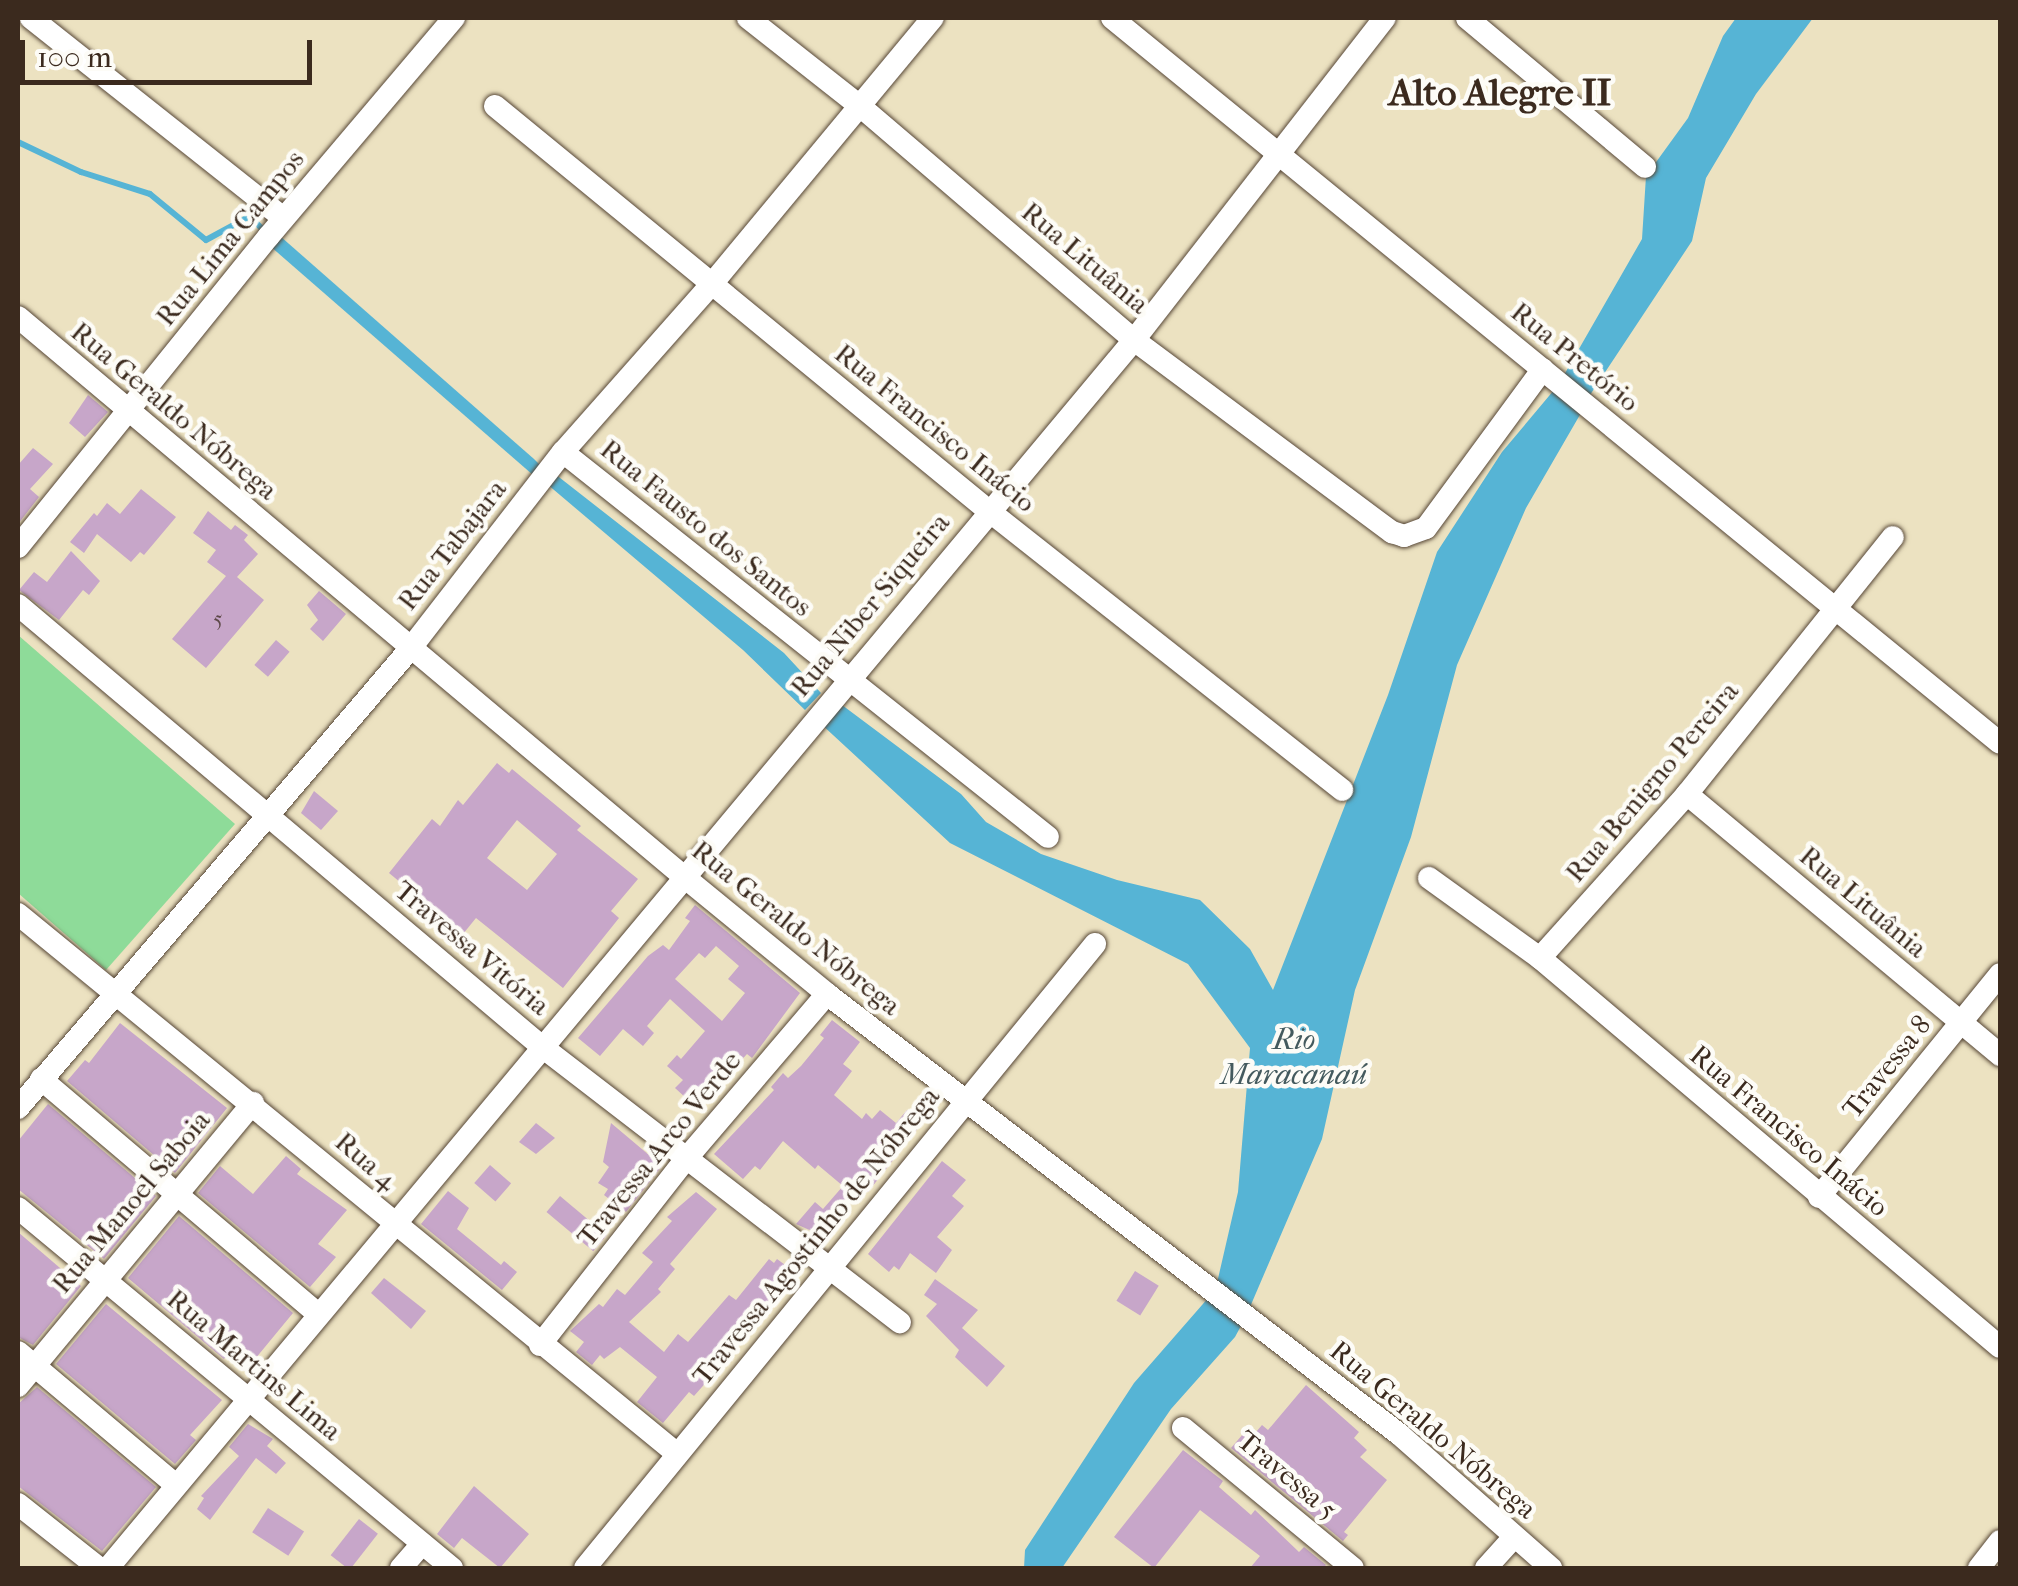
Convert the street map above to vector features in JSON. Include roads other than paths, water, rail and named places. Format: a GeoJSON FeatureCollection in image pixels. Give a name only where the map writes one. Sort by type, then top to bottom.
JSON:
{"type":"FeatureCollection","features":[{"type":"Feature","properties":{"kind":"street"},"geometry":{"type":"LineString","coordinates":[[31,18],[284,218]]}},
{"type":"Feature","properties":{"kind":"street","name":"Rua Lima Campos"},"geometry":{"type":"LineString","coordinates":[[18,546],[284,218],[454,18]]}},
{"type":"Feature","properties":{"kind":"street","name":"Rua Lituânia"},"geometry":{"type":"LineString","coordinates":[[748,18],[860,106],[1134,340],[1392,532],[1404,536],[1426,528],[1542,369]]}},
{"type":"Feature","properties":{"kind":"street","name":"Rua Tabajara"},"geometry":{"type":"LineString","coordinates":[[18,1108],[410,648],[563,452],[711,284],[932,18]]}},
{"type":"Feature","properties":{"kind":"street","name":"Rua Pretório"},"geometry":{"type":"LineString","coordinates":[[1112,18],[2000,743]]}},
{"type":"Feature","properties":{"kind":"street","name":"Rua Niber Siqueira"},"geometry":{"type":"LineString","coordinates":[[108,1568],[682,876],[1134,340],[1283,154],[1385,18]]}},
{"type":"Feature","properties":{"kind":"street"},"geometry":{"type":"LineString","coordinates":[[1468,18],[1645,167]]}},
{"type":"Feature","properties":{"kind":"street","name":"Rua Francisco Inácio"},"geometry":{"type":"LineString","coordinates":[[495,106],[988,510],[1342,790]]}},
{"type":"Feature","properties":{"kind":"street","name":"Rua Geraldo Nóbrega"},"geometry":{"type":"LineString","coordinates":[[18,317],[682,876],[827,994],[1399,1434],[1551,1568]]}},
{"type":"Feature","properties":{"kind":"street","name":"Rua Fausto dos Santos"},"geometry":{"type":"LineString","coordinates":[[563,452],[1048,836]]}},
{"type":"Feature","properties":{"kind":"street","name":"Rua Benigno Pereira"},"geometry":{"type":"LineString","coordinates":[[1540,958],[1686,794],[1893,537]]}},
{"type":"Feature","properties":{"kind":"street","name":"Travessa Vitória"},"geometry":{"type":"LineString","coordinates":[[18,605],[541,1046],[900,1322]]}},
{"type":"Feature","properties":{"kind":"street","name":"Rua Lituânia"},"geometry":{"type":"LineString","coordinates":[[1686,794],[2000,1056]]}},
{"type":"Feature","properties":{"kind":"street"},"geometry":{"type":"LineString","coordinates":[[1429,878],[1540,958]]}},
{"type":"Feature","properties":{"kind":"street","name":"Rua 4"},"geometry":{"type":"LineString","coordinates":[[18,914],[676,1453]]}},
{"type":"Feature","properties":{"kind":"street","name":"Travessa Agostinho de Nóbrega"},"geometry":{"type":"LineString","coordinates":[[585,1568],[1096,944]]}},
{"type":"Feature","properties":{"kind":"street","name":"Rua Francisco Inácio"},"geometry":{"type":"LineString","coordinates":[[1540,958],[2000,1347]]}},
{"type":"Feature","properties":{"kind":"street","name":"Travessa 8"},"geometry":{"type":"LineString","coordinates":[[1819,1197],[2000,974]]}},
{"type":"Feature","properties":{"kind":"street","name":"Travessa Arco Verde"},"geometry":{"type":"LineString","coordinates":[[540,1345],[686,1158],[827,994]]}},
{"type":"Feature","properties":{"kind":"street"},"geometry":{"type":"LineString","coordinates":[[41,1079],[178,1191],[318,1314]]}},
{"type":"Feature","properties":{"kind":"street","name":"Rua Manoel Saboia"},"geometry":{"type":"LineString","coordinates":[[18,1386],[26,1359],[106,1278],[253,1103]]}},
{"type":"Feature","properties":{"kind":"street","name":"Rua Martins Lima"},"geometry":{"type":"LineString","coordinates":[[18,1208],[452,1568]]}},
{"type":"Feature","properties":{"kind":"street"},"geometry":{"type":"LineString","coordinates":[[26,1359],[175,1484]]}},
{"type":"Feature","properties":{"kind":"street","name":"Travessa 5"},"geometry":{"type":"LineString","coordinates":[[1183,1428],[1353,1568]]}},
{"type":"Feature","properties":{"kind":"street"},"geometry":{"type":"LineString","coordinates":[[18,1504],[98,1568]]}},
{"type":"Feature","properties":{"kind":"street"},"geometry":{"type":"LineString","coordinates":[[1486,1568],[1514,1537]]}},
{"type":"Feature","properties":{"kind":"street"},"geometry":{"type":"LineString","coordinates":[[1978,1568],[2000,1542]]}},
{"type":"Feature","properties":{"kind":"street"},"geometry":{"type":"LineString","coordinates":[[400,1568],[422,1544]]}},
{"type":"Feature","properties":{"kind":"water"},"geometry":{"type":"Polygon","coordinates":[[[1736,18],[1813,18],[1756,94],[1706,178],[1692,241],[1590,395],[1564,375],[1642,239],[1646,176],[1688,118],[1723,36],[1736,18]]]}},
{"type":"Feature","properties":{"kind":"water"},"geometry":{"type":"Polygon","coordinates":[[[280,236],[534,459],[540,465],[533,475],[270,246],[280,236]]]}},
{"type":"Feature","properties":{"kind":"water","name":"Rio Maracanaú"},"geometry":{"type":"Polygon","coordinates":[[[1554,390],[1581,413],[1526,508],[1457,665],[1411,837],[1355,990],[1322,1139],[1250,1307],[1217,1283],[1238,1192],[1250,1048],[1188,964],[950,843],[820,723],[838,702],[961,794],[986,822],[1041,854],[1117,880],[1200,900],[1250,949],[1273,990],[1388,695],[1437,552],[1502,452],[1554,390]]]}},
{"type":"Feature","properties":{"kind":"water"},"geometry":{"type":"Polygon","coordinates":[[[555,474],[784,653],[821,693],[805,710],[743,650],[547,484],[555,474]]]}},
{"type":"Feature","properties":{"kind":"water"},"geometry":{"type":"Polygon","coordinates":[[[1209,1297],[1242,1324],[1235,1337],[1171,1409],[1062,1568],[1024,1568],[1025,1550],[1134,1383],[1209,1297]]]}},
{"type":"Feature","properties":{"kind":"waterway"},"geometry":{"type":"LineString","coordinates":[[18,142],[81,172],[150,194],[206,240],[250,216],[266,233]]}},
{"type":"Feature","properties":{"kind":"district","name":"Alto Alegre II"},"geometry":{"type":"Point","coordinates":[1500,93]}}]}
